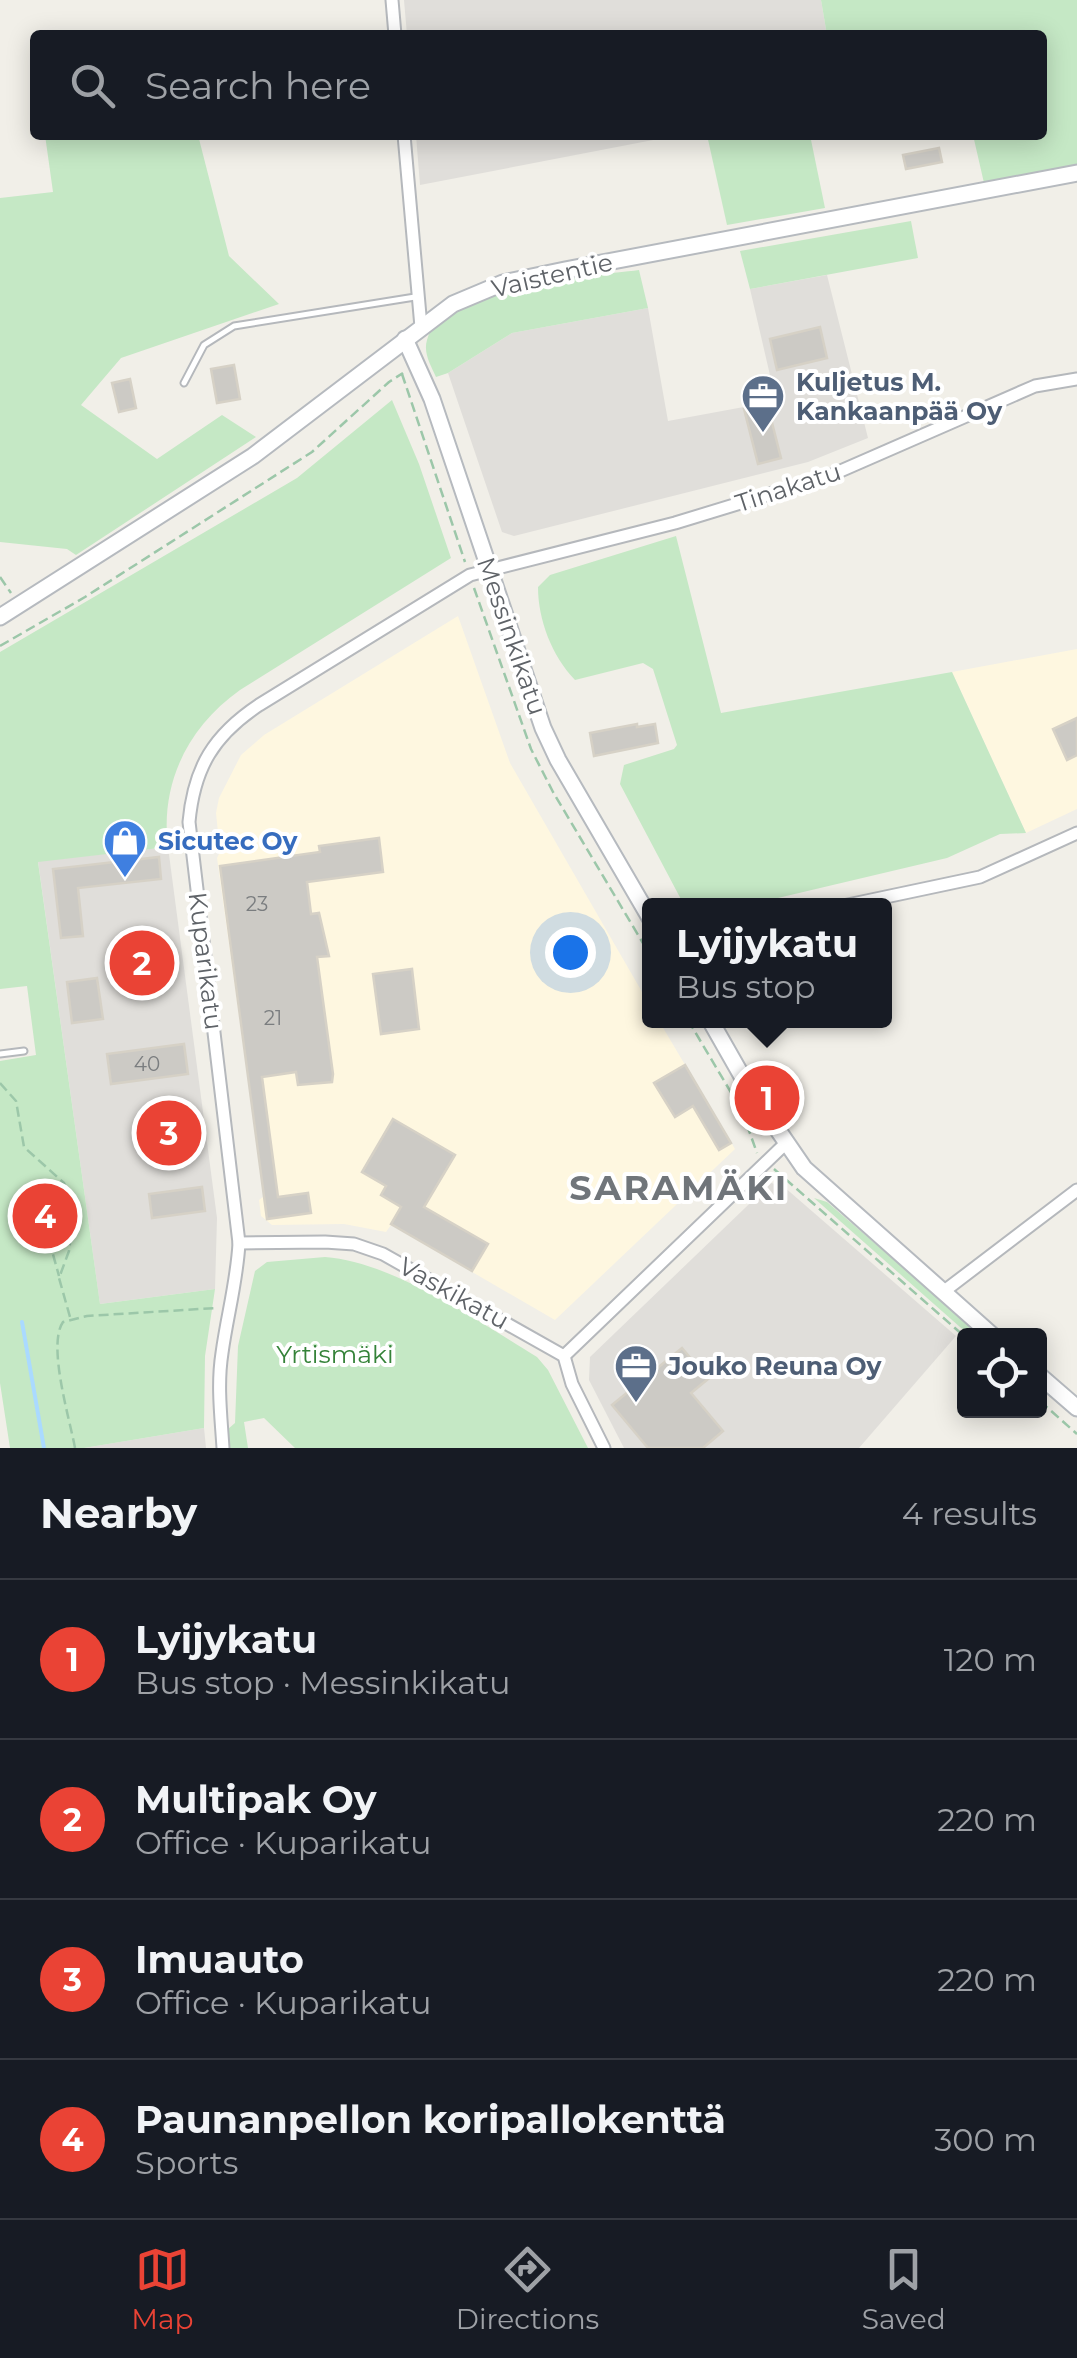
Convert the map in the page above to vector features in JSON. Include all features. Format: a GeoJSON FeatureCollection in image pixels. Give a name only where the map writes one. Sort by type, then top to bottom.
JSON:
{"type":"FeatureCollection","features":[{"type":"Feature","properties":{"kind":"street"},"geometry":{"type":"LineString","coordinates":[[392,0],[395,30]]}},
{"type":"Feature","properties":{"kind":"street"},"geometry":{"type":"LineString","coordinates":[[404,140],[421,327]]}},
{"type":"Feature","properties":{"kind":"street","name":"Vaistentie"},"geometry":{"type":"LineString","coordinates":[[0,617],[253,456],[421,327],[468,296],[503,284],[1077,173]]}},
{"type":"Feature","properties":{"kind":"street","name":"Messinkikatu"},"geometry":{"type":"LineString","coordinates":[[405,340],[418,364],[543,728],[642,904]]}},
{"type":"Feature","properties":{"kind":"street","name":"Tinakatu"},"geometry":{"type":"LineString","coordinates":[[489,570],[676,522],[830,476],[1034,386],[1077,379]]}},
{"type":"Feature","properties":{"kind":"street","name":"Kuparikatu"},"geometry":{"type":"LineString","coordinates":[[223,1448],[220,1374],[239,1243],[189,822],[195,786],[214,745],[243,716],[470,576],[489,570]]}},
{"type":"Feature","properties":{"kind":"street"},"geometry":{"type":"LineString","coordinates":[[880,898],[980,877],[1077,833]]}},
{"type":"Feature","properties":{"kind":"street"},"geometry":{"type":"LineString","coordinates":[[715,1028],[785,1144],[815,1180],[984,1328]]}},
{"type":"Feature","properties":{"kind":"street"},"geometry":{"type":"LineString","coordinates":[[604,1448],[572,1384],[564,1356],[785,1144]]}},
{"type":"Feature","properties":{"kind":"street"},"geometry":{"type":"LineString","coordinates":[[944,1292],[1077,1190]]}},
{"type":"Feature","properties":{"kind":"street","name":"Vaskikatu"},"geometry":{"type":"LineString","coordinates":[[239,1243],[354,1244],[383,1254],[564,1356]]}},
{"type":"Feature","properties":{"kind":"street"},"geometry":{"type":"LineString","coordinates":[[1047,1382],[1077,1408]]}},
{"type":"Feature","properties":{"kind":"lane"},"geometry":{"type":"LineString","coordinates":[[184,383],[204,345],[234,326],[418,297]]}},
{"type":"Feature","properties":{"kind":"lane"},"geometry":{"type":"LineString","coordinates":[[0,1054],[24,1051]]}},
{"type":"Feature","properties":{"kind":"path"},"geometry":{"type":"LineString","coordinates":[[0,646],[86,597],[312,452],[389,382],[418,364]]}},
{"type":"Feature","properties":{"kind":"path"},"geometry":{"type":"LineString","coordinates":[[0,578],[19,604]]}},
{"type":"Feature","properties":{"kind":"path"},"geometry":{"type":"LineString","coordinates":[[0,1083],[16,1101],[24,1147],[64,1183],[75,1203],[70,1251],[59,1278]]}},
{"type":"Feature","properties":{"kind":"path"},"geometry":{"type":"LineString","coordinates":[[49,1240],[70,1318]]}},
{"type":"Feature","properties":{"kind":"path"},"geometry":{"type":"LineString","coordinates":[[75,1448],[57,1339],[59,1326],[70,1318],[192,1307],[231,1309]]}},
{"type":"Feature","properties":{"kind":"path"},"geometry":{"type":"LineString","coordinates":[[1047,1407],[1077,1434]]}},
{"type":"Feature","properties":{"kind":"shaded area"},"geometry":{"type":"Polygon","coordinates":[[[404,0],[821,0],[826,30],[407,30],[404,0]]]}},
{"type":"Feature","properties":{"kind":"shaded area"},"geometry":{"type":"Polygon","coordinates":[[[416,140],[653,140],[420,185],[416,140]]]}},
{"type":"Feature","properties":{"kind":"shaded area"},"geometry":{"type":"Polygon","coordinates":[[[827,275],[868,438],[808,462],[514,536],[502,532],[448,373],[512,333],[648,308],[668,421],[776,401],[750,289],[827,275]]]}},
{"type":"Feature","properties":{"kind":"shaded area"},"geometry":{"type":"Polygon","coordinates":[[[458,616],[510,763],[642,992],[642,1028],[663,1028],[735,1149],[555,1320],[391,1225],[386,1232],[344,1224],[272,1225],[261,1216],[259,1200],[264,1196],[217,858],[220,852],[216,813],[219,798],[241,755],[264,735],[458,616]]]}},
{"type":"Feature","properties":{"kind":"shaded area"},"geometry":{"type":"Polygon","coordinates":[[[1077,649],[1077,809],[1026,833],[952,672],[1077,649]]]}},
{"type":"Feature","properties":{"kind":"shaded area"},"geometry":{"type":"Polygon","coordinates":[[[168,847],[217,1218],[215,1289],[100,1304],[38,861],[168,847]]]}},
{"type":"Feature","properties":{"kind":"shaded area"},"geometry":{"type":"Polygon","coordinates":[[[771,1183],[783,1186],[956,1336],[859,1448],[624,1448],[589,1380],[590,1357],[771,1183]]]}},
{"type":"Feature","properties":{"kind":"shaded area"},"geometry":{"type":"Polygon","coordinates":[[[204,1428],[206,1448],[84,1448],[204,1428]]]}},
{"type":"Feature","properties":{"kind":"green space"},"geometry":{"type":"Polygon","coordinates":[[[821,0],[1077,0],[1077,165],[984,183],[974,140],[1047,140],[1047,30],[826,30],[821,0]]]}},
{"type":"Feature","properties":{"kind":"green space"},"geometry":{"type":"Polygon","coordinates":[[[46,140],[199,140],[229,256],[279,304],[121,358],[81,405],[157,459],[222,415],[256,437],[76,555],[67,549],[0,542],[0,198],[53,192],[46,140]]]}},
{"type":"Feature","properties":{"kind":"green space"},"geometry":{"type":"Polygon","coordinates":[[[708,140],[811,140],[825,208],[727,225],[708,140]]]}},
{"type":"Feature","properties":{"kind":"green space"},"geometry":{"type":"Polygon","coordinates":[[[911,221],[918,258],[750,289],[740,251],[911,221]]]}},
{"type":"Feature","properties":{"kind":"green space"},"geometry":{"type":"Polygon","coordinates":[[[639,270],[648,308],[512,333],[436,377],[427,355],[427,340],[438,322],[460,307],[521,287],[639,270]]]}},
{"type":"Feature","properties":{"kind":"green space"},"geometry":{"type":"Polygon","coordinates":[[[392,400],[451,558],[240,690],[206,721],[192,739],[174,779],[167,823],[168,847],[38,862],[100,1304],[215,1289],[205,1356],[204,1428],[84,1448],[10,1448],[0,1383],[0,1061],[36,1055],[27,986],[0,989],[0,652],[297,478],[392,400]]]}},
{"type":"Feature","properties":{"kind":"green space"},"geometry":{"type":"Polygon","coordinates":[[[676,536],[721,713],[952,672],[1026,833],[1000,834],[947,858],[778,898],[680,898],[620,784],[624,765],[677,745],[653,669],[643,663],[575,680],[548,637],[541,612],[538,587],[550,575],[676,536]]]}},
{"type":"Feature","properties":{"kind":"green space"},"geometry":{"type":"Polygon","coordinates":[[[814,1198],[827,1202],[973,1328],[961,1328],[814,1198]]]}},
{"type":"Feature","properties":{"kind":"green space","name":"Yrtismäki"},"geometry":{"type":"Polygon","coordinates":[[[325,1257],[351,1261],[406,1281],[537,1357],[548,1370],[588,1448],[295,1448],[264,1418],[244,1422],[248,1448],[230,1448],[228,1429],[235,1423],[238,1346],[255,1271],[267,1262],[325,1257]]]}},
{"type":"Feature","properties":{"kind":"building"},"geometry":{"type":"Polygon","coordinates":[[[939,148],[942,162],[906,169],[903,155],[939,148]]]}},
{"type":"Feature","properties":{"kind":"building"},"geometry":{"type":"Polygon","coordinates":[[[820,327],[827,358],[777,370],[770,339],[820,327]]]}},
{"type":"Feature","properties":{"kind":"building"},"geometry":{"type":"Polygon","coordinates":[[[234,365],[240,399],[217,403],[211,369],[234,365]]]}},
{"type":"Feature","properties":{"kind":"building"},"geometry":{"type":"Polygon","coordinates":[[[130,379],[136,408],[119,412],[112,383],[130,379]]]}},
{"type":"Feature","properties":{"kind":"building"},"geometry":{"type":"Polygon","coordinates":[[[767,403],[781,458],[758,464],[744,409],[767,403]]]}},
{"type":"Feature","properties":{"kind":"building"},"geometry":{"type":"Polygon","coordinates":[[[1077,718],[1077,755],[1067,760],[1053,729],[1077,718]]]}},
{"type":"Feature","properties":{"kind":"building"},"geometry":{"type":"Polygon","coordinates":[[[655,724],[658,743],[594,756],[590,733],[655,724]]]}},
{"type":"Feature","properties":{"kind":"building"},"geometry":{"type":"Polygon","coordinates":[[[379,838],[383,872],[307,882],[311,914],[319,913],[329,956],[317,957],[333,1074],[332,1082],[298,1085],[296,1072],[262,1077],[278,1197],[308,1193],[311,1213],[267,1219],[220,866],[320,852],[319,846],[379,838]]]}},
{"type":"Feature","properties":{"kind":"building"},"geometry":{"type":"Polygon","coordinates":[[[159,857],[161,879],[78,888],[83,936],[61,938],[53,869],[159,857]]]}},
{"type":"Feature","properties":{"kind":"building"},"geometry":{"type":"Polygon","coordinates":[[[170,940],[174,968],[114,976],[110,948],[170,940]]]}},
{"type":"Feature","properties":{"kind":"building"},"geometry":{"type":"Polygon","coordinates":[[[412,969],[419,1029],[381,1034],[373,974],[412,969]]]}},
{"type":"Feature","properties":{"kind":"building"},"geometry":{"type":"Polygon","coordinates":[[[97,978],[103,1019],[72,1023],[67,982],[97,978]]]}},
{"type":"Feature","properties":{"kind":"building"},"geometry":{"type":"Polygon","coordinates":[[[184,1044],[188,1074],[111,1084],[107,1054],[184,1044]]]}},
{"type":"Feature","properties":{"kind":"building"},"geometry":{"type":"Polygon","coordinates":[[[685,1065],[731,1143],[719,1150],[693,1106],[675,1117],[654,1083],[685,1065]]]}},
{"type":"Feature","properties":{"kind":"building"},"geometry":{"type":"Polygon","coordinates":[[[195,1112],[199,1143],[151,1150],[147,1118],[195,1112]]]}},
{"type":"Feature","properties":{"kind":"building"},"geometry":{"type":"Polygon","coordinates":[[[393,1119],[455,1155],[424,1207],[488,1244],[472,1271],[391,1224],[401,1207],[381,1195],[386,1186],[362,1172],[393,1119]]]}},
{"type":"Feature","properties":{"kind":"building"},"geometry":{"type":"Polygon","coordinates":[[[202,1187],[205,1211],[152,1218],[149,1194],[202,1187]]]}},
{"type":"Feature","properties":{"kind":"building"},"geometry":{"type":"Polygon","coordinates":[[[682,1348],[708,1379],[691,1393],[723,1431],[703,1448],[648,1448],[612,1405],[682,1348]]]}},
{"type":"Feature","properties":{"kind":"waterway"},"geometry":{"type":"LineString","coordinates":[[22,1322],[44,1448]]}},
{"type":"Feature","properties":{"kind":"place","name":"Kuljetus M. Kankaanpää Oy"},"geometry":{"type":"Point","coordinates":[763,434]}},
{"type":"Feature","properties":{"kind":"place","name":"Sicutec Oy"},"geometry":{"type":"Point","coordinates":[125,879]}},
{"type":"Feature","properties":{"kind":"place","name":"Multipak Oy"},"geometry":{"type":"Point","coordinates":[142,963]}},
{"type":"Feature","properties":{"kind":"place","name":"Lyijykatu"},"geometry":{"type":"Point","coordinates":[767,1098]}},
{"type":"Feature","properties":{"kind":"place","name":"Imuauto"},"geometry":{"type":"Point","coordinates":[169,1133]}},
{"type":"Feature","properties":{"kind":"place","name":"Paunanpellon koripallokenttä"},"geometry":{"type":"Point","coordinates":[45,1216]}},
{"type":"Feature","properties":{"kind":"place","name":"Jouko Reuna Oy"},"geometry":{"type":"Point","coordinates":[636,1404]}},
{"type":"Feature","properties":{"kind":"district","name":"SARAMÄKI"},"geometry":{"type":"Point","coordinates":[679,1187]}}]}
